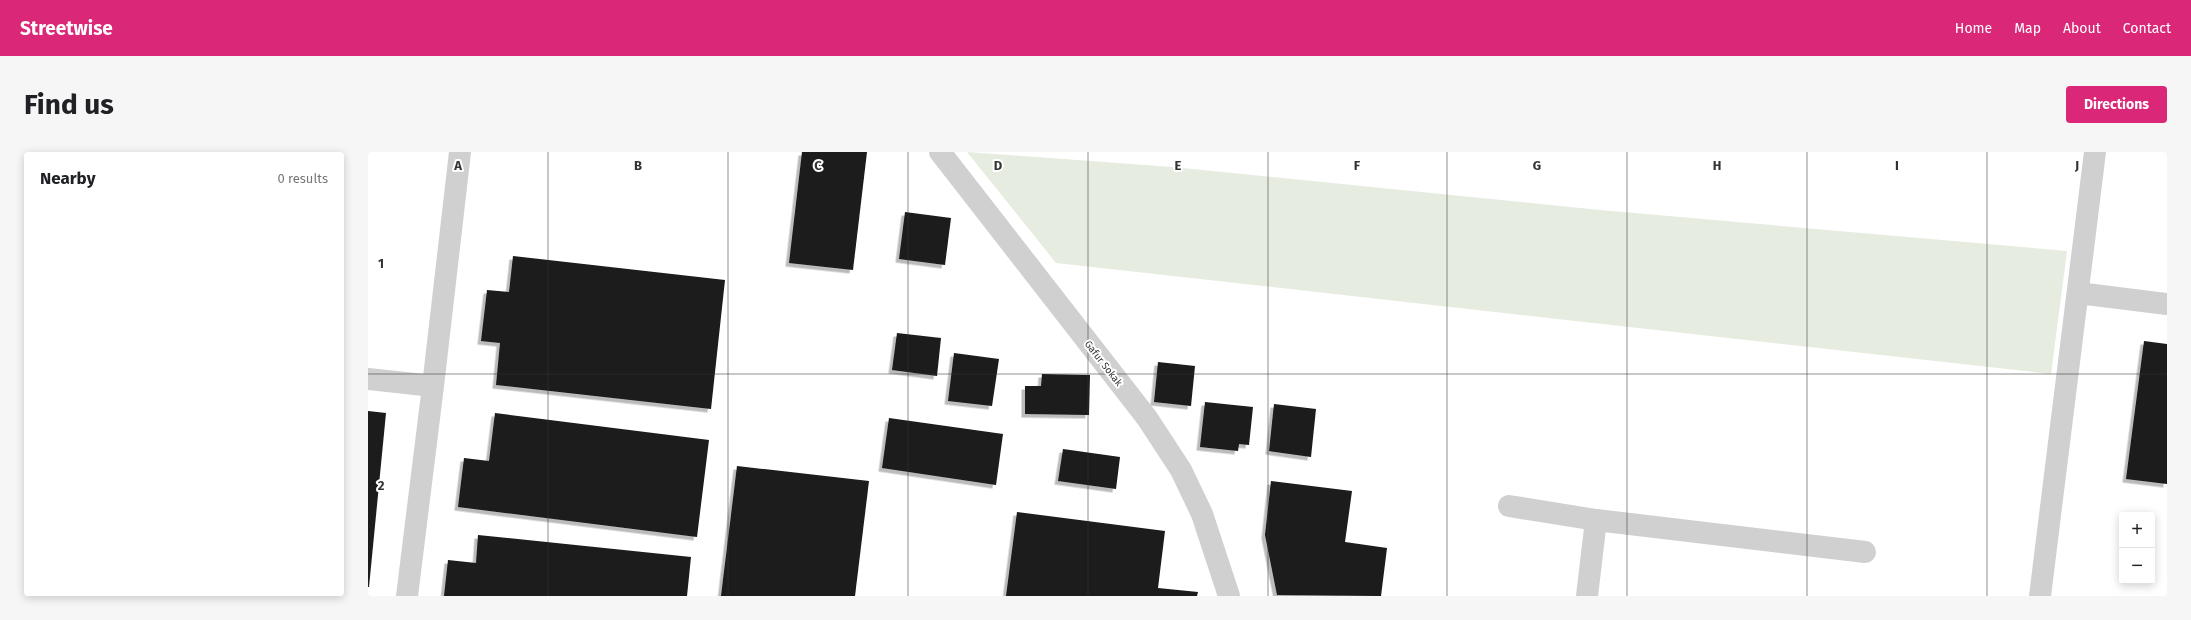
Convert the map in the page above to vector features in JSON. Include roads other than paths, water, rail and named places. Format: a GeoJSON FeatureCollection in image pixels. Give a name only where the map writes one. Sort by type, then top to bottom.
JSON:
{"type":"FeatureCollection","features":[{"type":"Feature","properties":{"kind":"street"},"geometry":{"type":"LineString","coordinates":[[407,596],[460,152]]}},
{"type":"Feature","properties":{"kind":"street","name":"Gafur Sokak"},"geometry":{"type":"LineString","coordinates":[[940,152],[1147,418],[1182,470],[1202,514],[1229,596]]}},
{"type":"Feature","properties":{"kind":"street"},"geometry":{"type":"LineString","coordinates":[[2040,596],[2095,152]]}},
{"type":"Feature","properties":{"kind":"street"},"geometry":{"type":"LineString","coordinates":[[2078,293],[2167,304]]}},
{"type":"Feature","properties":{"kind":"street"},"geometry":{"type":"LineString","coordinates":[[368,380],[433,386]]}},
{"type":"Feature","properties":{"kind":"street"},"geometry":{"type":"LineString","coordinates":[[1508,506],[1596,520],[1864,552]]}},
{"type":"Feature","properties":{"kind":"street"},"geometry":{"type":"LineString","coordinates":[[1587,596],[1596,520]]}}]}
